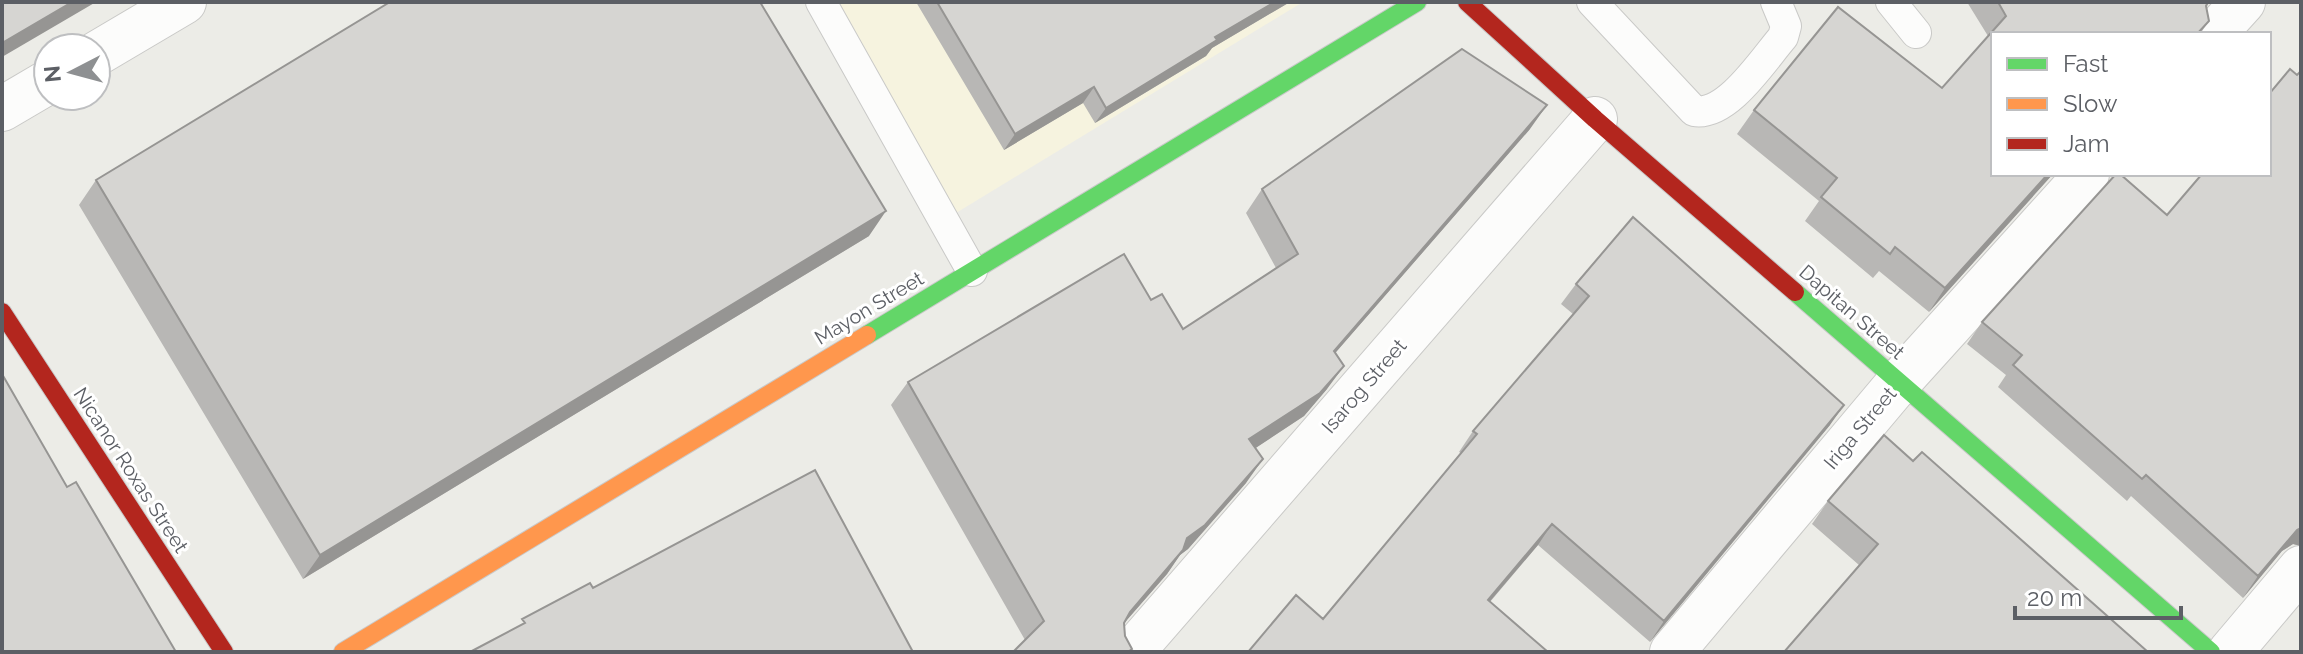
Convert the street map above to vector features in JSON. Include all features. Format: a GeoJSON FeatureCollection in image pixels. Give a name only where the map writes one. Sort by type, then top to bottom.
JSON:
{"type":"FeatureCollection","features":[{"type":"Feature","properties":{"kind":"street"},"geometry":{"type":"LineString","coordinates":[[112,45],[184,2]]}},
{"type":"Feature","properties":{"kind":"street","name":"Mayon Street"},"geometry":{"type":"LineString","coordinates":[[343,652],[1417,2]]}},
{"type":"Feature","properties":{"kind":"street","name":"Dapitan Street"},"geometry":{"type":"LineString","coordinates":[[1467,2],[1595,119],[2211,652]]}},
{"type":"Feature","properties":{"kind":"street"},"geometry":{"type":"LineString","coordinates":[[2216,32],[2243,2]]}},
{"type":"Feature","properties":{"kind":"street"},"geometry":{"type":"LineString","coordinates":[[2,109],[32,91]]}},
{"type":"Feature","properties":{"kind":"street","name":"Isarog Street"},"geometry":{"type":"LineString","coordinates":[[1132,652],[1595,119]]}},
{"type":"Feature","properties":{"kind":"street","name":"Iriga Street"},"geometry":{"type":"LineString","coordinates":[[1672,652],[1899,382],[2085,176]]}},
{"type":"Feature","properties":{"kind":"street","name":"Nicanor Roxas Street"},"geometry":{"type":"LineString","coordinates":[[2,312],[224,652]]}},
{"type":"Feature","properties":{"kind":"street"},"geometry":{"type":"LineString","coordinates":[[2230,652],[2301,568]]}},
{"type":"Feature","properties":{"kind":"lane"},"geometry":{"type":"LineString","coordinates":[[821,2],[972,271]]}},
{"type":"Feature","properties":{"kind":"lane"},"geometry":{"type":"LineString","coordinates":[[1592,2],[1694,111],[1706,113],[1721,107],[1783,37],[1786,26],[1776,2]]}},
{"type":"Feature","properties":{"kind":"lane"},"geometry":{"type":"LineString","coordinates":[[1891,2],[1916,33]]}},
{"type":"Feature","properties":{"kind":"shaded area"},"geometry":{"type":"Polygon","coordinates":[[[837,2],[1303,2],[956,213],[837,2]]]}},
{"type":"Feature","properties":{"kind":"building"},"geometry":{"type":"Polygon","coordinates":[[[2,2],[72,2],[2,43],[2,2]]]}},
{"type":"Feature","properties":{"kind":"building"},"geometry":{"type":"Polygon","coordinates":[[[390,2],[760,2],[886,211],[320,555],[96,180],[390,2]]]}},
{"type":"Feature","properties":{"kind":"building"},"geometry":{"type":"Polygon","coordinates":[[[937,2],[1275,2],[1106,108],[1094,87],[1015,134],[937,2]]]}},
{"type":"Feature","properties":{"kind":"building"},"geometry":{"type":"Polygon","coordinates":[[[1998,2],[2208,2],[2209,21],[2199,32],[1992,32],[2006,16],[1998,2]]]}},
{"type":"Feature","properties":{"kind":"building"},"geometry":{"type":"Polygon","coordinates":[[[1838,7],[1942,88],[1991,33],[1991,176],[2046,176],[1945,288],[1895,247],[1890,254],[1821,197],[1837,178],[1754,110],[1838,7]]]}},
{"type":"Feature","properties":{"kind":"building"},"geometry":{"type":"Polygon","coordinates":[[[1462,49],[1547,105],[1334,351],[1344,366],[1320,393],[1249,439],[1263,459],[1205,525],[1187,538],[1183,550],[1130,612],[1124,623],[1125,636],[1132,649],[1128,652],[1013,652],[1044,621],[908,382],[1124,254],[1151,300],[1162,294],[1183,329],[1298,254],[1262,189],[1462,49]]]}},
{"type":"Feature","properties":{"kind":"building"},"geometry":{"type":"Polygon","coordinates":[[[2290,69],[2297,75],[2301,71],[2301,528],[2258,576],[2146,475],[2142,479],[2013,365],[2022,355],[1982,322],[2114,176],[2122,176],[2167,215],[2200,176],[2271,176],[2271,92],[2290,69]]]}},
{"type":"Feature","properties":{"kind":"building"},"geometry":{"type":"Polygon","coordinates":[[[1633,217],[1844,405],[1664,621],[1552,524],[1488,600],[1548,652],[1248,652],[1296,595],[1323,619],[1477,434],[1473,431],[1589,296],[1576,284],[1633,217]]]}},
{"type":"Feature","properties":{"kind":"building"},"geometry":{"type":"Polygon","coordinates":[[[2,374],[67,487],[76,482],[176,652],[2,652],[2,374]]]}},
{"type":"Feature","properties":{"kind":"building"},"geometry":{"type":"Polygon","coordinates":[[[1884,435],[1913,461],[1922,452],[2148,652],[1784,652],[1878,544],[1828,501],[1884,435]]]}},
{"type":"Feature","properties":{"kind":"building"},"geometry":{"type":"Polygon","coordinates":[[[815,470],[913,652],[470,652],[525,623],[522,619],[590,583],[593,588],[815,470]]]}},
{"type":"Feature","properties":{"kind":"traffic: fast"},"geometry":{"type":"LineString","coordinates":[[867,335],[1417,2]]}},
{"type":"Feature","properties":{"kind":"traffic: fast"},"geometry":{"type":"LineString","coordinates":[[1795,292],[2211,652]]}},
{"type":"Feature","properties":{"kind":"traffic: slow"},"geometry":{"type":"LineString","coordinates":[[343,652],[867,335]]}},
{"type":"Feature","properties":{"kind":"traffic: jam"},"geometry":{"type":"LineString","coordinates":[[1467,2],[1595,119],[1795,292]]}},
{"type":"Feature","properties":{"kind":"traffic: jam"},"geometry":{"type":"LineString","coordinates":[[2,312],[224,652]]}}]}
